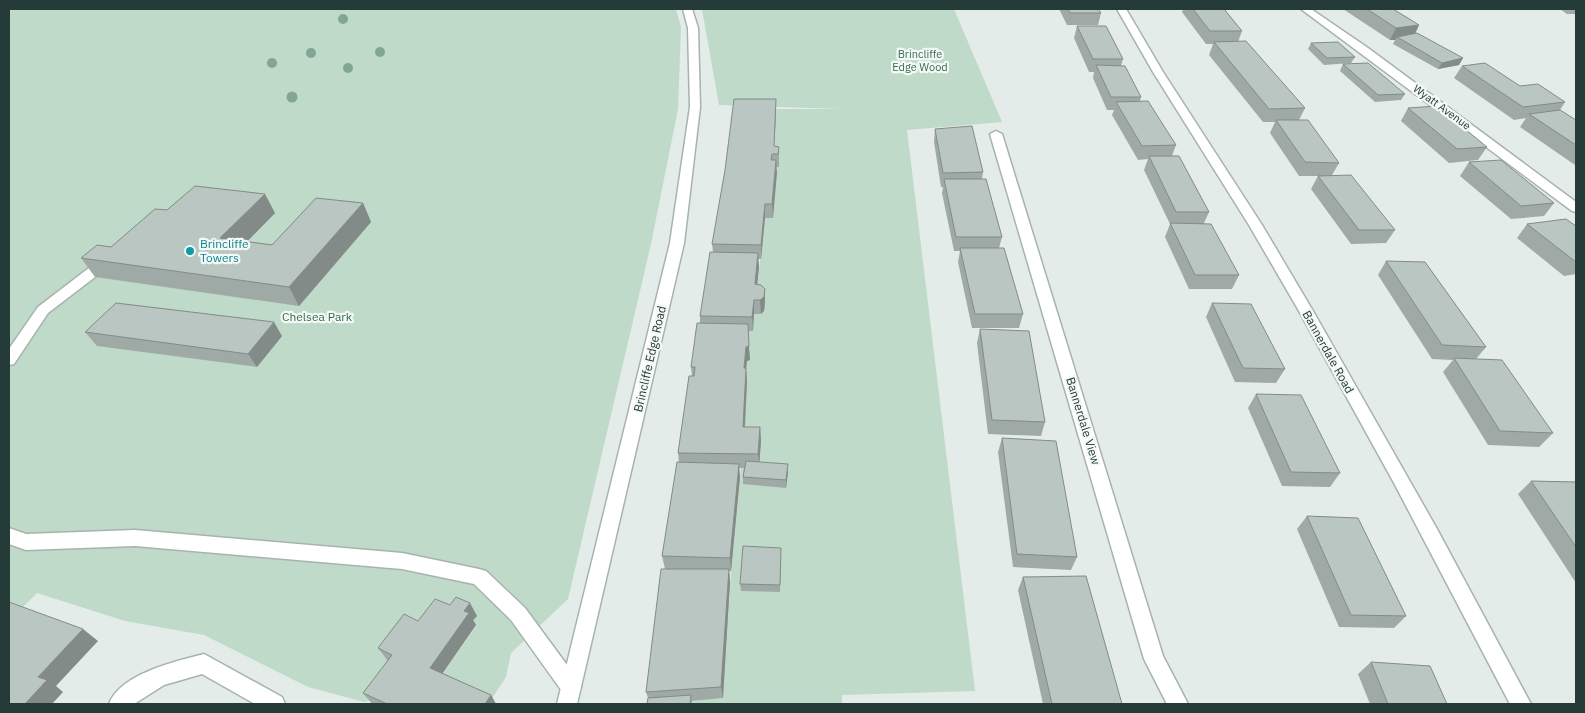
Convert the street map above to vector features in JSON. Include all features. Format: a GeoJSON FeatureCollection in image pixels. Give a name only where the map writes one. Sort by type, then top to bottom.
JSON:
{"type":"FeatureCollection","features":[{"type":"Feature","properties":{"kind":"street","name":"Brincliffe Edge Road"},"geometry":{"type":"LineString","coordinates":[[569,696],[677,243],[695,107],[693,28],[688,9]]}},
{"type":"Feature","properties":{"kind":"street","name":"Bannerdale Road"},"geometry":{"type":"LineString","coordinates":[[1121,9],[1151,62],[1273,254],[1461,590],[1521,704]]}},
{"type":"Feature","properties":{"kind":"street","name":"Wyatt Avenue"},"geometry":{"type":"LineString","coordinates":[[1305,9],[1364,50],[1576,208]]}},
{"type":"Feature","properties":{"kind":"street","name":"Bannerdale View"},"geometry":{"type":"LineString","coordinates":[[996,134],[1154,658],[1178,704]]}},
{"type":"Feature","properties":{"kind":"street"},"geometry":{"type":"LineString","coordinates":[[9,360],[44,310],[120,250]]}},
{"type":"Feature","properties":{"kind":"street"},"geometry":{"type":"LineString","coordinates":[[9,536],[26,542],[135,538],[402,561],[479,577],[518,614],[569,696]]}},
{"type":"Feature","properties":{"kind":"street"},"geometry":{"type":"LineString","coordinates":[[118,704],[129,694],[162,674],[204,664],[275,704]]}},
{"type":"Feature","properties":{"kind":"green space","name":"Chelsea Park"},"geometry":{"type":"Polygon","coordinates":[[[9,9],[676,9],[681,27],[678,109],[651,244],[568,599],[511,653],[506,677],[489,703],[438,680],[476,626],[471,623],[476,616],[387,660],[401,667],[373,699],[364,702],[308,687],[204,635],[125,621],[37,593],[9,621],[9,9]]]}},
{"type":"Feature","properties":{"kind":"green space","name":"Brincliffe Edge Wood"},"geometry":{"type":"Polygon","coordinates":[[[702,9],[954,9],[1002,122],[907,130],[975,691],[842,695],[842,704],[692,704],[692,701],[723,698],[731,571],[741,468],[758,468],[744,441],[747,382],[745,381],[747,361],[750,360],[750,348],[748,347],[749,331],[753,331],[754,314],[761,314],[764,311],[765,303],[762,299],[756,297],[765,218],[773,218],[775,185],[772,167],[779,167],[779,160],[774,160],[776,112],[735,109],[843,109],[719,105],[702,9]]]}},
{"type":"Feature","properties":{"kind":"building"},"geometry":{"type":"Polygon","coordinates":[[[1068,9],[1098,9],[1101,13],[1070,13],[1068,9]]]}},
{"type":"Feature","properties":{"kind":"building"},"geometry":{"type":"Polygon","coordinates":[[[1193,9],[1224,9],[1242,31],[1210,31],[1193,9]]]}},
{"type":"Feature","properties":{"kind":"building"},"geometry":{"type":"Polygon","coordinates":[[[1367,9],[1393,9],[1419,25],[1396,28],[1367,9]]]}},
{"type":"Feature","properties":{"kind":"building"},"geometry":{"type":"Polygon","coordinates":[[[1077,26],[1106,26],[1123,59],[1093,59],[1077,26]]]}},
{"type":"Feature","properties":{"kind":"building"},"geometry":{"type":"Polygon","coordinates":[[[1417,33],[1463,58],[1442,63],[1397,37],[1417,33]]]}},
{"type":"Feature","properties":{"kind":"building"},"geometry":{"type":"Polygon","coordinates":[[[1246,41],[1305,108],[1269,109],[1214,42],[1246,41]]]}},
{"type":"Feature","properties":{"kind":"building"},"geometry":{"type":"Polygon","coordinates":[[[1338,42],[1355,57],[1327,58],[1311,43],[1338,42]]]}},
{"type":"Feature","properties":{"kind":"building"},"geometry":{"type":"Polygon","coordinates":[[[1368,63],[1405,94],[1378,95],[1343,64],[1368,63]]]}},
{"type":"Feature","properties":{"kind":"building"},"geometry":{"type":"Polygon","coordinates":[[[1485,63],[1520,86],[1538,84],[1565,102],[1523,107],[1462,66],[1485,63]]]}},
{"type":"Feature","properties":{"kind":"building"},"geometry":{"type":"Polygon","coordinates":[[[1096,65],[1125,66],[1141,97],[1111,97],[1096,65]]]}},
{"type":"Feature","properties":{"kind":"building"},"geometry":{"type":"Polygon","coordinates":[[[734,99],[776,99],[774,146],[779,147],[778,154],[772,154],[771,160],[776,160],[772,204],[765,204],[761,245],[712,244],[725,170],[734,99]]]}},
{"type":"Feature","properties":{"kind":"building"},"geometry":{"type":"Polygon","coordinates":[[[1148,101],[1176,145],[1142,146],[1116,102],[1148,101]]]}},
{"type":"Feature","properties":{"kind":"building"},"geometry":{"type":"Polygon","coordinates":[[[1437,106],[1487,147],[1457,149],[1408,108],[1437,106]]]}},
{"type":"Feature","properties":{"kind":"building"},"geometry":{"type":"Polygon","coordinates":[[[1560,110],[1576,120],[1576,145],[1529,114],[1560,110]]]}},
{"type":"Feature","properties":{"kind":"building"},"geometry":{"type":"Polygon","coordinates":[[[1276,120],[1308,120],[1339,163],[1305,162],[1276,120]]]}},
{"type":"Feature","properties":{"kind":"building"},"geometry":{"type":"Polygon","coordinates":[[[972,126],[983,172],[943,173],[935,129],[972,126]]]}},
{"type":"Feature","properties":{"kind":"building"},"geometry":{"type":"Polygon","coordinates":[[[1149,156],[1179,156],[1209,212],[1176,212],[1149,156]]]}},
{"type":"Feature","properties":{"kind":"building"},"geometry":{"type":"Polygon","coordinates":[[[1501,160],[1554,203],[1521,206],[1469,162],[1501,160]]]}},
{"type":"Feature","properties":{"kind":"building"},"geometry":{"type":"Polygon","coordinates":[[[1351,175],[1395,230],[1359,230],[1318,176],[1351,175]]]}},
{"type":"Feature","properties":{"kind":"building"},"geometry":{"type":"Polygon","coordinates":[[[944,179],[986,179],[1002,237],[956,237],[944,179]]]}},
{"type":"Feature","properties":{"kind":"building"},"geometry":{"type":"Polygon","coordinates":[[[195,186],[265,194],[220,238],[272,245],[316,198],[363,203],[289,287],[81,258],[97,245],[111,247],[155,209],[167,210],[195,186]]]}},
{"type":"Feature","properties":{"kind":"building"},"geometry":{"type":"Polygon","coordinates":[[[1566,219],[1576,226],[1576,262],[1527,224],[1566,219]]]}},
{"type":"Feature","properties":{"kind":"building"},"geometry":{"type":"Polygon","coordinates":[[[1170,223],[1211,224],[1239,275],[1195,275],[1170,223]]]}},
{"type":"Feature","properties":{"kind":"building"},"geometry":{"type":"Polygon","coordinates":[[[960,248],[1004,248],[1023,314],[975,314],[960,248]]]}},
{"type":"Feature","properties":{"kind":"building"},"geometry":{"type":"Polygon","coordinates":[[[710,252],[758,253],[755,284],[761,285],[765,289],[764,297],[760,300],[754,300],[752,317],[700,316],[710,252]]]}},
{"type":"Feature","properties":{"kind":"building"},"geometry":{"type":"Polygon","coordinates":[[[1386,261],[1425,262],[1486,347],[1442,345],[1386,261]]]}},
{"type":"Feature","properties":{"kind":"building"},"geometry":{"type":"Polygon","coordinates":[[[116,303],[274,322],[248,354],[85,332],[116,303]]]}},
{"type":"Feature","properties":{"kind":"building"},"geometry":{"type":"Polygon","coordinates":[[[1212,303],[1251,304],[1285,369],[1243,368],[1212,303]]]}},
{"type":"Feature","properties":{"kind":"building"},"geometry":{"type":"Polygon","coordinates":[[[697,323],[748,324],[749,346],[746,347],[744,368],[746,368],[743,427],[760,427],[758,454],[678,453],[689,376],[694,376],[695,367],[691,367],[697,323]]]}},
{"type":"Feature","properties":{"kind":"building"},"geometry":{"type":"Polygon","coordinates":[[[980,329],[1029,331],[1045,422],[992,420],[980,329]]]}},
{"type":"Feature","properties":{"kind":"building"},"geometry":{"type":"Polygon","coordinates":[[[1454,358],[1502,360],[1553,433],[1500,431],[1454,358]]]}},
{"type":"Feature","properties":{"kind":"building"},"geometry":{"type":"Polygon","coordinates":[[[1256,394],[1301,395],[1340,473],[1291,472],[1256,394]]]}},
{"type":"Feature","properties":{"kind":"building"},"geometry":{"type":"Polygon","coordinates":[[[1002,438],[1056,441],[1077,557],[1017,554],[1002,438]]]}},
{"type":"Feature","properties":{"kind":"building"},"geometry":{"type":"Polygon","coordinates":[[[746,461],[788,464],[786,480],[743,477],[746,461]]]}},
{"type":"Feature","properties":{"kind":"building"},"geometry":{"type":"Polygon","coordinates":[[[677,462],[739,464],[730,558],[662,556],[677,462]]]}},
{"type":"Feature","properties":{"kind":"building"},"geometry":{"type":"Polygon","coordinates":[[[1531,481],[1576,482],[1576,547],[1531,481]]]}},
{"type":"Feature","properties":{"kind":"building"},"geometry":{"type":"Polygon","coordinates":[[[1307,516],[1358,518],[1406,616],[1351,615],[1307,516]]]}},
{"type":"Feature","properties":{"kind":"building"},"geometry":{"type":"Polygon","coordinates":[[[743,546],[781,548],[780,585],[740,584],[743,546]]]}},
{"type":"Feature","properties":{"kind":"building"},"geometry":{"type":"Polygon","coordinates":[[[661,569],[729,569],[721,687],[646,692],[661,569]]]}},
{"type":"Feature","properties":{"kind":"building"},"geometry":{"type":"Polygon","coordinates":[[[1086,576],[1122,704],[1052,704],[1023,577],[1086,576]]]}},
{"type":"Feature","properties":{"kind":"building"},"geometry":{"type":"Polygon","coordinates":[[[456,597],[470,603],[464,611],[469,613],[430,668],[491,695],[485,704],[387,704],[363,693],[392,655],[378,648],[404,614],[418,621],[435,599],[450,605],[456,597]]]}},
{"type":"Feature","properties":{"kind":"building"},"geometry":{"type":"Polygon","coordinates":[[[9,602],[83,629],[38,677],[47,680],[25,704],[9,704],[9,602]]]}},
{"type":"Feature","properties":{"kind":"building"},"geometry":{"type":"Polygon","coordinates":[[[1371,662],[1430,666],[1447,704],[1388,704],[1371,662]]]}},
{"type":"Feature","properties":{"kind":"building"},"geometry":{"type":"Polygon","coordinates":[[[691,695],[690,704],[647,704],[648,698],[691,695]]]}},
{"type":"Feature","properties":{"kind":"place","name":"Brincliffe Towers"},"geometry":{"type":"Point","coordinates":[190,251]}}]}
